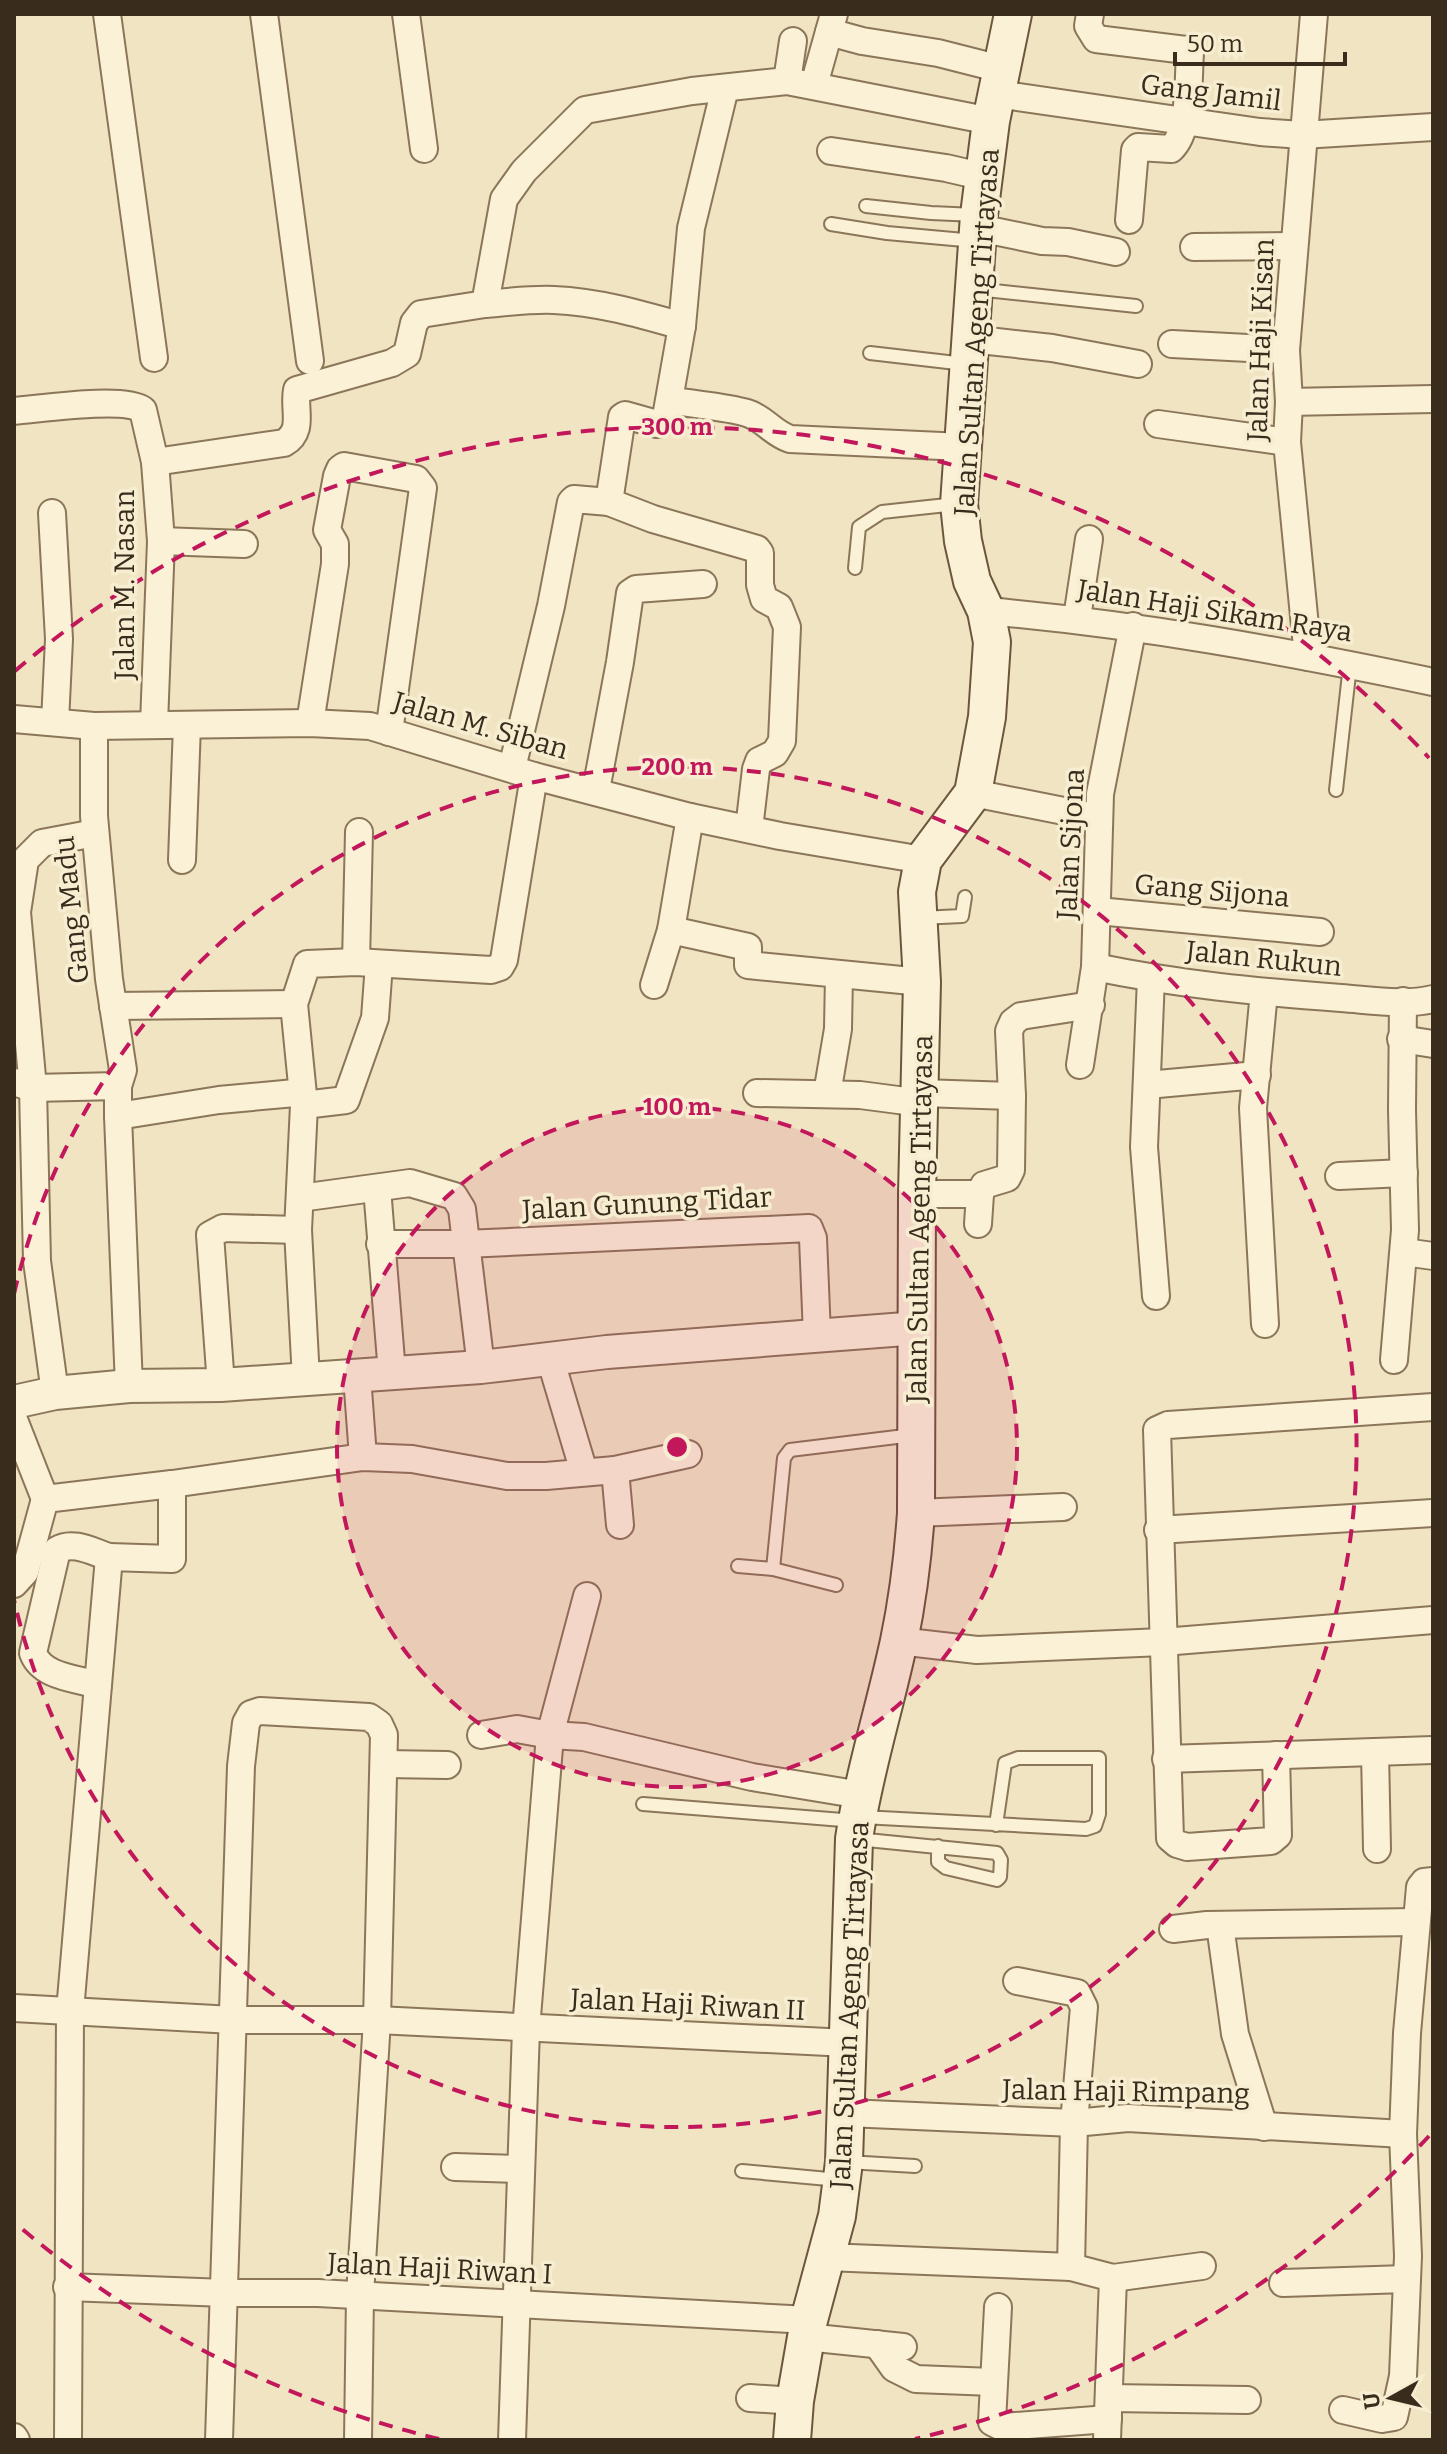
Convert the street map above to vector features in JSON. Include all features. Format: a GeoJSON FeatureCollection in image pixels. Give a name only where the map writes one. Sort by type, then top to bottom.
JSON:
{"type":"FeatureCollection","features":[{"type":"Feature","properties":{"kind":"main road","name":"Jalan Sultan Ageng Tirtayasa"},"geometry":{"type":"LineString","coordinates":[[792,2440],[795,2401],[808,2328],[837,2216],[843,2171],[857,1818],[899,1641],[912,1565],[916,1513],[917,1194],[922,982],[917,892],[923,860],[973,793],[987,717],[992,642],[986,611],[972,581],[959,504],[969,352],[982,289],[979,228],[996,95],[1013,14]]}},
{"type":"Feature","properties":{"kind":"street"},"geometry":{"type":"LineString","coordinates":[[107,14],[154,358]]}},
{"type":"Feature","properties":{"kind":"street"},"geometry":{"type":"LineString","coordinates":[[264,14],[310,361]]}},
{"type":"Feature","properties":{"kind":"street"},"geometry":{"type":"LineString","coordinates":[[406,14],[424,149]]}},
{"type":"Feature","properties":{"kind":"street"},"geometry":{"type":"LineString","coordinates":[[1090,14],[1088,26],[1096,39],[1189,51],[1185,123],[1179,142],[1171,149],[1138,147],[1135,150],[1129,220]]}},
{"type":"Feature","properties":{"kind":"street","name":"Jalan Haji Kisan"},"geometry":{"type":"LineString","coordinates":[[1308,657],[1287,442],[1289,402],[1286,350],[1313,20]]}},
{"type":"Feature","properties":{"kind":"street"},"geometry":{"type":"LineString","coordinates":[[814,85],[831,23],[862,41],[938,53],[996,95]]}},
{"type":"Feature","properties":{"kind":"street"},"geometry":{"type":"LineString","coordinates":[[787,81],[793,41]]}},
{"type":"Feature","properties":{"kind":"street"},"geometry":{"type":"LineString","coordinates":[[485,304],[504,199],[524,171],[585,110],[692,91],[787,81],[996,95]]}},
{"type":"Feature","properties":{"kind":"street"},"geometry":{"type":"LineString","coordinates":[[609,502],[622,417],[625,415],[662,423],[670,400],[682,326],[691,228],[725,88]]}},
{"type":"Feature","properties":{"kind":"street","name":"Gang Jamil"},"geometry":{"type":"LineString","coordinates":[[996,95],[1185,123],[1302,135],[1425,128]]}},
{"type":"Feature","properties":{"kind":"street"},"geometry":{"type":"LineString","coordinates":[[831,151],[985,177]]}},
{"type":"Feature","properties":{"kind":"street"},"geometry":{"type":"LineString","coordinates":[[979,228],[1116,252]]}},
{"type":"Feature","properties":{"kind":"street"},"geometry":{"type":"LineString","coordinates":[[1194,247],[1294,246]]}},
{"type":"Feature","properties":{"kind":"street"},"geometry":{"type":"LineString","coordinates":[[155,462],[284,443],[295,433],[298,423],[297,390],[392,363],[407,354],[414,323],[421,314],[485,304],[551,300],[620,308],[682,326]]}},
{"type":"Feature","properties":{"kind":"street"},"geometry":{"type":"LineString","coordinates":[[1172,344],[1286,350]]}},
{"type":"Feature","properties":{"kind":"street"},"geometry":{"type":"LineString","coordinates":[[969,352],[1052,348],[1138,364]]}},
{"type":"Feature","properties":{"kind":"street"},"geometry":{"type":"LineString","coordinates":[[1289,402],[1433,399]]}},
{"type":"Feature","properties":{"kind":"street"},"geometry":{"type":"LineString","coordinates":[[670,400],[748,413],[763,421],[775,434],[790,439],[963,447]]}},
{"type":"Feature","properties":{"kind":"street","name":"Jalan M. Nasan"},"geometry":{"type":"LineString","coordinates":[[14,411],[135,404],[143,410],[155,462],[161,541],[154,724]]}},
{"type":"Feature","properties":{"kind":"street"},"geometry":{"type":"LineString","coordinates":[[1158,424],[1287,442]]}},
{"type":"Feature","properties":{"kind":"street"},"geometry":{"type":"LineString","coordinates":[[310,723],[335,564],[335,544],[327,530],[337,476],[344,466],[416,479],[423,488],[389,732]]}},
{"type":"Feature","properties":{"kind":"street"},"geometry":{"type":"LineString","coordinates":[[306,1379],[298,1230],[303,1100],[294,1004],[307,964],[368,963],[491,970],[500,967],[504,960],[523,772],[551,606],[574,499],[609,502],[760,553],[760,585],[764,599],[779,607],[787,627],[782,741],[775,753],[759,761],[756,769],[749,829]]}},
{"type":"Feature","properties":{"kind":"street"},"geometry":{"type":"LineString","coordinates":[[52,513],[59,639],[55,722]]}},
{"type":"Feature","properties":{"kind":"street"},"geometry":{"type":"LineString","coordinates":[[1077,618],[1089,539]]}},
{"type":"Feature","properties":{"kind":"street"},"geometry":{"type":"LineString","coordinates":[[161,541],[244,544]]}},
{"type":"Feature","properties":{"kind":"street"},"geometry":{"type":"LineString","coordinates":[[596,790],[630,593],[636,589],[703,584]]}},
{"type":"Feature","properties":{"kind":"street","name":"Jalan Haji Sikam Raya"},"geometry":{"type":"LineString","coordinates":[[986,611],[1133,626],[1432,678]]}},
{"type":"Feature","properties":{"kind":"street","name":"Jalan Sijona"},"geometry":{"type":"LineString","coordinates":[[1080,1065],[1095,967],[1100,794],[1133,626]]}},
{"type":"Feature","properties":{"kind":"street","name":"Jalan M. Siban"},"geometry":{"type":"LineString","coordinates":[[14,719],[94,726],[310,723],[370,726],[690,817],[923,860]]}},
{"type":"Feature","properties":{"kind":"street"},"geometry":{"type":"LineString","coordinates":[[182,860],[187,725]]}},
{"type":"Feature","properties":{"kind":"street","name":"Gang Madu"},"geometry":{"type":"LineString","coordinates":[[94,726],[95,833],[113,1006],[123,1070],[118,1086],[118,1116],[129,1382]]}},
{"type":"Feature","properties":{"kind":"street"},"geometry":{"type":"LineString","coordinates":[[973,793],[1099,818]]}},
{"type":"Feature","properties":{"kind":"street"},"geometry":{"type":"LineString","coordinates":[[654,985],[671,930],[690,817]]}},
{"type":"Feature","properties":{"kind":"street"},"geometry":{"type":"LineString","coordinates":[[118,1116],[219,1100],[295,1093],[303,1100],[346,1100],[375,1018],[359,832]]}},
{"type":"Feature","properties":{"kind":"street"},"geometry":{"type":"LineString","coordinates":[[55,1393],[25,1259],[24,1085],[17,912],[25,860],[42,843],[95,833]]}},
{"type":"Feature","properties":{"kind":"street","name":"Gang Sijona"},"geometry":{"type":"LineString","coordinates":[[1098,911],[1320,932]]}},
{"type":"Feature","properties":{"kind":"street"},"geometry":{"type":"LineString","coordinates":[[671,930],[748,947],[748,965],[922,982]]}},
{"type":"Feature","properties":{"kind":"street","name":"Jalan Rukun"},"geometry":{"type":"LineString","coordinates":[[1095,967],[1151,978],[1264,992],[1421,1000]]}},
{"type":"Feature","properties":{"kind":"street"},"geometry":{"type":"LineString","coordinates":[[827,1094],[838,1029],[839,975]]}},
{"type":"Feature","properties":{"kind":"street"},"geometry":{"type":"LineString","coordinates":[[1151,978],[1144,1147],[1156,1296]]}},
{"type":"Feature","properties":{"kind":"street"},"geometry":{"type":"LineString","coordinates":[[1264,992],[1253,1108],[1265,1324]]}},
{"type":"Feature","properties":{"kind":"street"},"geometry":{"type":"LineString","coordinates":[[1394,1360],[1404,1252],[1401,1039],[1421,1000]]}},
{"type":"Feature","properties":{"kind":"street"},"geometry":{"type":"LineString","coordinates":[[113,1006],[294,1004]]}},
{"type":"Feature","properties":{"kind":"street"},"geometry":{"type":"LineString","coordinates":[[978,1224],[980,1194],[984,1185],[1007,1178],[1011,1170],[1009,1031],[1013,1022],[1021,1016],[1091,1005]]}},
{"type":"Feature","properties":{"kind":"street"},"geometry":{"type":"LineString","coordinates":[[1401,1039],[1433,1044]]}},
{"type":"Feature","properties":{"kind":"street"},"geometry":{"type":"LineString","coordinates":[[1147,1085],[1257,1075]]}},
{"type":"Feature","properties":{"kind":"street"},"geometry":{"type":"LineString","coordinates":[[24,1085],[118,1086]]}},
{"type":"Feature","properties":{"kind":"street"},"geometry":{"type":"LineString","coordinates":[[757,1093],[921,1098],[1012,1096]]}},
{"type":"Feature","properties":{"kind":"street"},"geometry":{"type":"LineString","coordinates":[[1339,1176],[1404,1173]]}},
{"type":"Feature","properties":{"kind":"street"},"geometry":{"type":"LineString","coordinates":[[300,1198],[410,1183],[454,1196],[462,1209],[481,1367]]}},
{"type":"Feature","properties":{"kind":"street"},"geometry":{"type":"LineString","coordinates":[[377,1188],[392,1373]]}},
{"type":"Feature","properties":{"kind":"street"},"geometry":{"type":"LineString","coordinates":[[917,1194],[980,1194]]}},
{"type":"Feature","properties":{"kind":"street"},"geometry":{"type":"LineString","coordinates":[[221,1385],[210,1235],[223,1228],[298,1230]]}},
{"type":"Feature","properties":{"kind":"street","name":"Jalan Gunung Tidar"},"geometry":{"type":"LineString","coordinates":[[380,1244],[465,1244],[809,1228],[813,1238],[817,1335]]}},
{"type":"Feature","properties":{"kind":"street"},"geometry":{"type":"LineString","coordinates":[[1404,1252],[1433,1256]]}},
{"type":"Feature","properties":{"kind":"street"},"geometry":{"type":"LineString","coordinates":[[14,1402],[129,1382],[221,1385],[357,1376],[918,1328]]}},
{"type":"Feature","properties":{"kind":"street"},"geometry":{"type":"LineString","coordinates":[[550,1358],[584,1472]]}},
{"type":"Feature","properties":{"kind":"street"},"geometry":{"type":"LineString","coordinates":[[357,1376],[363,1457]]}},
{"type":"Feature","properties":{"kind":"street"},"geometry":{"type":"LineString","coordinates":[[1276,1755],[1278,1835],[1271,1841],[1187,1847],[1170,1838],[1157,1430],[1168,1425],[1433,1407]]}},
{"type":"Feature","properties":{"kind":"street"},"geometry":{"type":"LineString","coordinates":[[14,1420],[45,1499],[25,1572],[14,1584]]}},
{"type":"Feature","properties":{"kind":"street"},"geometry":{"type":"LineString","coordinates":[[45,1499],[363,1457],[412,1459],[507,1476],[546,1476],[615,1470],[688,1454]]}},
{"type":"Feature","properties":{"kind":"street"},"geometry":{"type":"LineString","coordinates":[[615,1470],[620,1525]]}},
{"type":"Feature","properties":{"kind":"street"},"geometry":{"type":"LineString","coordinates":[[98,1685],[44,1669],[33,1653],[57,1550],[72,1545],[109,1557],[172,1559],[172,1484]]}},
{"type":"Feature","properties":{"kind":"street"},"geometry":{"type":"LineString","coordinates":[[916,1513],[1063,1507]]}},
{"type":"Feature","properties":{"kind":"street"},"geometry":{"type":"LineString","coordinates":[[1158,1530],[1433,1513]]}},
{"type":"Feature","properties":{"kind":"street"},"geometry":{"type":"LineString","coordinates":[[68,2440],[70,2011],[109,1557]]}},
{"type":"Feature","properties":{"kind":"street"},"geometry":{"type":"LineString","coordinates":[[512,2440],[526,2029],[550,1735],[587,1596]]}},
{"type":"Feature","properties":{"kind":"street"},"geometry":{"type":"LineString","coordinates":[[899,1641],[977,1650],[1163,1642],[1433,1620]]}},
{"type":"Feature","properties":{"kind":"street"},"geometry":{"type":"LineString","coordinates":[[219,2440],[241,1766],[246,1723],[251,1714],[260,1711],[369,1717],[379,1724],[384,1735],[377,2020],[360,2295],[358,2440]]}},
{"type":"Feature","properties":{"kind":"street"},"geometry":{"type":"LineString","coordinates":[[481,1735],[517,1729],[584,1737],[752,1777],[857,1818]]}},
{"type":"Feature","properties":{"kind":"street"},"geometry":{"type":"LineString","coordinates":[[1166,1759],[1433,1750]]}},
{"type":"Feature","properties":{"kind":"street"},"geometry":{"type":"LineString","coordinates":[[1375,1752],[1377,1849]]}},
{"type":"Feature","properties":{"kind":"street"},"geometry":{"type":"LineString","coordinates":[[385,1764],[447,1765]]}},
{"type":"Feature","properties":{"kind":"street"},"geometry":{"type":"LineString","coordinates":[[1343,2410],[1382,2419],[1394,2417],[1403,2376],[1406,2279],[1420,2190],[1403,2134],[1407,2033],[1420,1887],[1424,1882],[1433,1881]]}},
{"type":"Feature","properties":{"kind":"street"},"geometry":{"type":"LineString","coordinates":[[1173,1929],[1220,1925],[1416,1922]]}},
{"type":"Feature","properties":{"kind":"street"},"geometry":{"type":"LineString","coordinates":[[1220,1925],[1235,2034],[1264,2127]]}},
{"type":"Feature","properties":{"kind":"street"},"geometry":{"type":"LineString","coordinates":[[1017,1981],[1077,1993],[1084,2007],[1074,2123],[1071,2267]]}},
{"type":"Feature","properties":{"kind":"street","name":"Jalan Haji Riwan II"},"geometry":{"type":"LineString","coordinates":[[14,2008],[233,2020],[377,2020],[848,2043]]}},
{"type":"Feature","properties":{"kind":"street","name":"Jalan Haji Rimpang"},"geometry":{"type":"LineString","coordinates":[[847,2113],[1074,2123],[1128,2118],[1403,2134]]}},
{"type":"Feature","properties":{"kind":"street"},"geometry":{"type":"LineString","coordinates":[[455,2167],[520,2169]]}},
{"type":"Feature","properties":{"kind":"street"},"geometry":{"type":"LineString","coordinates":[[826,2257],[1071,2267],[1113,2278],[1202,2266]]}},
{"type":"Feature","properties":{"kind":"street"},"geometry":{"type":"LineString","coordinates":[[1108,2419],[1113,2278]]}},
{"type":"Feature","properties":{"kind":"street"},"geometry":{"type":"LineString","coordinates":[[1283,2283],[1406,2279]]}},
{"type":"Feature","properties":{"kind":"street","name":"Jalan Haji Riwan I"},"geometry":{"type":"LineString","coordinates":[[67,2287],[360,2295],[808,2328],[890,2346],[894,2368],[916,2379],[993,2382]]}},
{"type":"Feature","properties":{"kind":"street"},"geometry":{"type":"LineString","coordinates":[[998,2307],[992,2422],[1002,2427],[1108,2419],[1247,2400]]}},
{"type":"Feature","properties":{"kind":"street"},"geometry":{"type":"LineString","coordinates":[[750,2398],[795,2401]]}},
{"type":"Feature","properties":{"kind":"lane"},"geometry":{"type":"LineString","coordinates":[[866,206],[931,213],[979,228]]}},
{"type":"Feature","properties":{"kind":"lane"},"geometry":{"type":"LineString","coordinates":[[831,224],[887,233],[979,228]]}},
{"type":"Feature","properties":{"kind":"lane"},"geometry":{"type":"LineString","coordinates":[[982,289],[1136,306]]}},
{"type":"Feature","properties":{"kind":"lane"},"geometry":{"type":"LineString","coordinates":[[870,353],[969,352]]}},
{"type":"Feature","properties":{"kind":"lane"},"geometry":{"type":"LineString","coordinates":[[855,568],[859,527],[882,512],[959,504]]}},
{"type":"Feature","properties":{"kind":"lane"},"geometry":{"type":"LineString","coordinates":[[1336,790],[1350,665]]}},
{"type":"Feature","properties":{"kind":"lane"},"geometry":{"type":"LineString","coordinates":[[917,918],[962,916],[965,897]]}},
{"type":"Feature","properties":{"kind":"lane"},"geometry":{"type":"LineString","coordinates":[[773,1569],[784,1458],[790,1450],[916,1435]]}},
{"type":"Feature","properties":{"kind":"lane"},"geometry":{"type":"LineString","coordinates":[[738,1566],[773,1569],[836,1585]]}},
{"type":"Feature","properties":{"kind":"lane"},"geometry":{"type":"LineString","coordinates":[[643,1804],[857,1818],[996,1825],[1086,1829],[1095,1826],[1099,1814],[1099,1758],[1018,1758],[1005,1763],[996,1825]]}},
{"type":"Feature","properties":{"kind":"lane"},"geometry":{"type":"LineString","coordinates":[[857,1818],[938,1846],[997,1853],[1001,1860],[1000,1877],[997,1880],[946,1868],[938,1862],[938,1846]]}},
{"type":"Feature","properties":{"kind":"lane"},"geometry":{"type":"LineString","coordinates":[[742,2171],[843,2171],[915,2166]]}}]}
